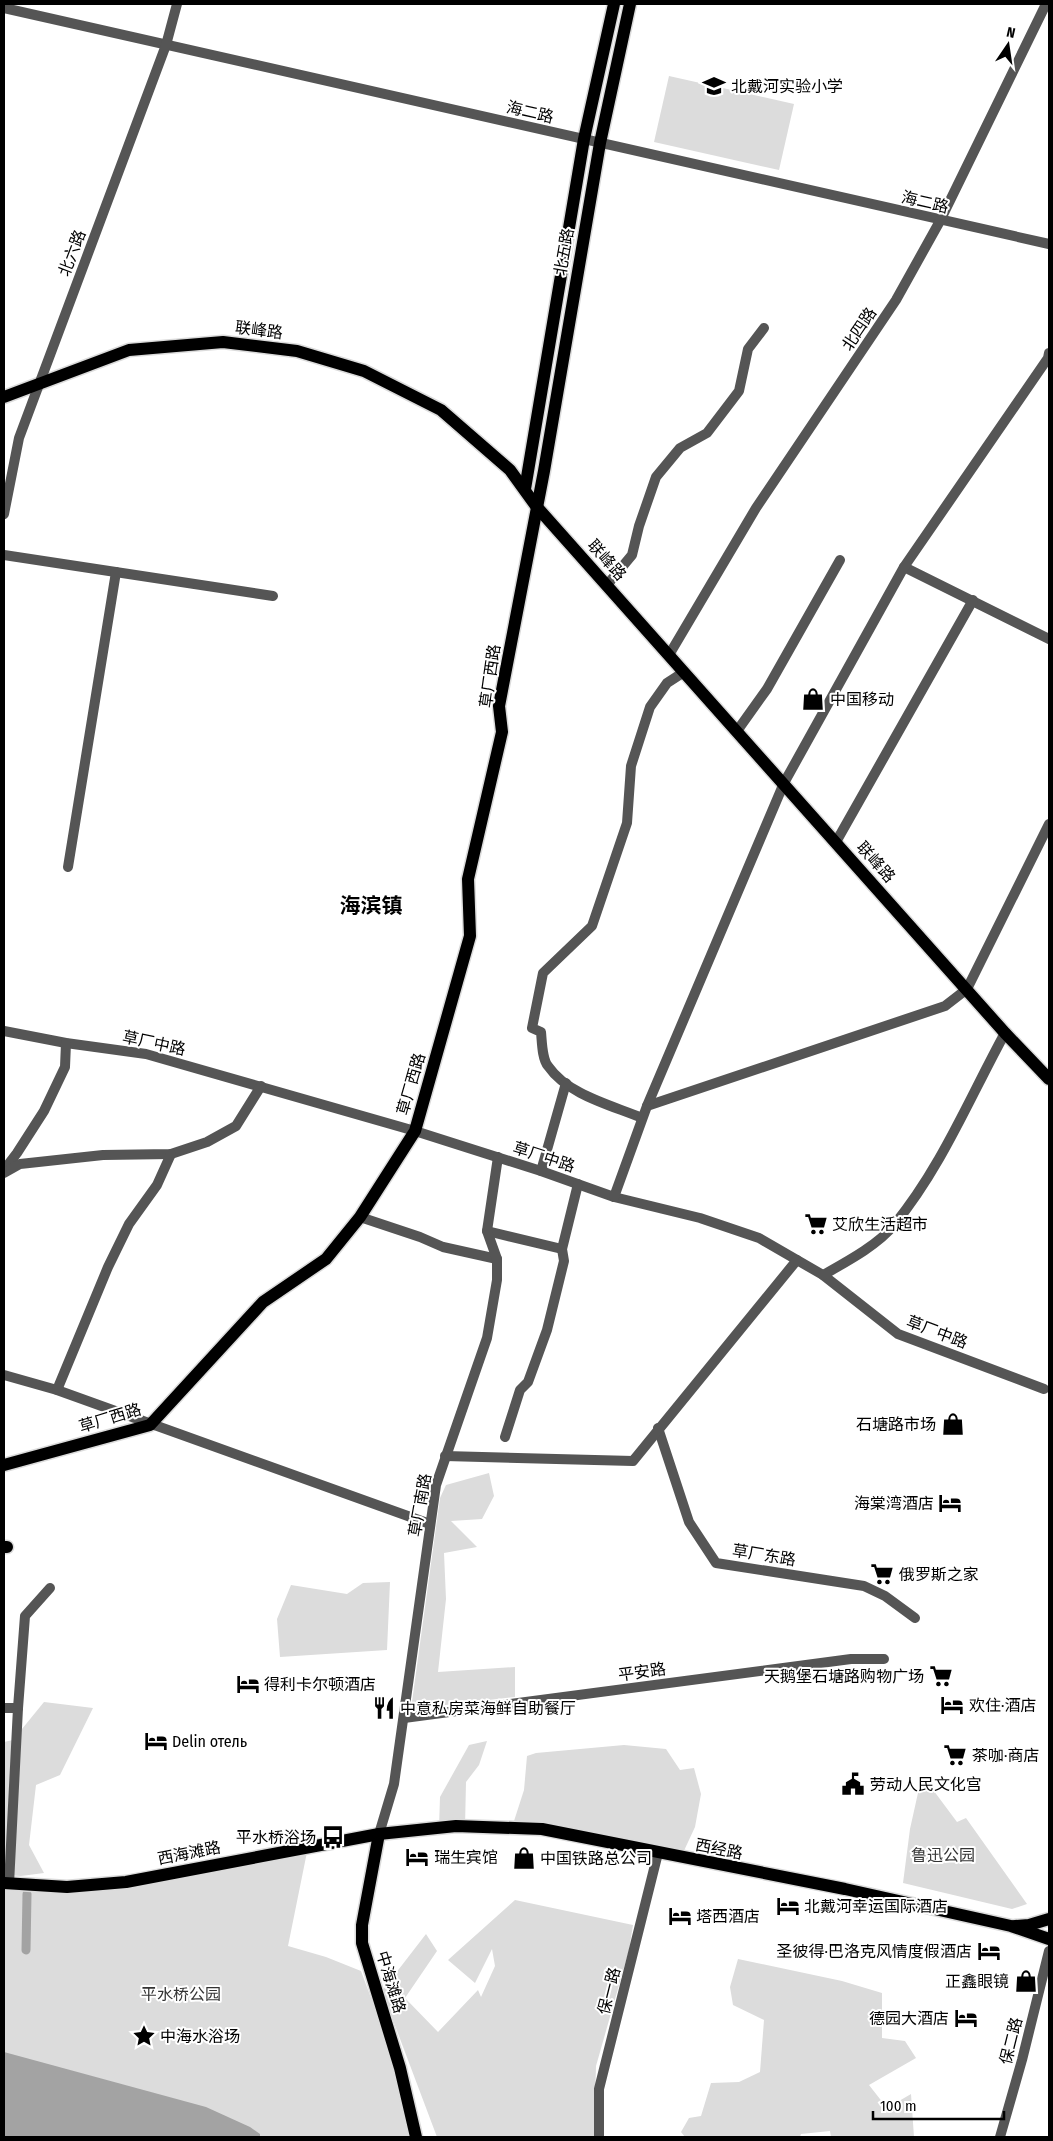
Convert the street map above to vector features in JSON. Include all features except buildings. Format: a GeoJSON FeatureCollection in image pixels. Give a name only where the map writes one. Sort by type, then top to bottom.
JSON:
{"type":"FeatureCollection","features":[{"type":"Feature","properties":{"kind":"main road","name":"北五路"},"geometry":{"type":"LineString","coordinates":[[525,489],[584,139],[614,4]]}},
{"type":"Feature","properties":{"kind":"main road","name":"北五路"},"geometry":{"type":"LineString","coordinates":[[536,506],[544,470],[600,143],[630,4]]}},
{"type":"Feature","properties":{"kind":"main road","name":"联峰路"},"geometry":{"type":"LineString","coordinates":[[4,397],[129,350],[223,342],[297,351],[364,371],[441,410],[510,470],[536,506],[1005,1033],[1049,1079]]}},
{"type":"Feature","properties":{"kind":"main road","name":"草厂西路"},"geometry":{"type":"LineString","coordinates":[[4,1465],[150,1425],[263,1302],[326,1259],[360,1217],[415,1131],[470,936],[468,879],[502,732],[499,706],[536,506]]}},
{"type":"Feature","properties":{"kind":"main road","name":"西经路"},"geometry":{"type":"LineString","coordinates":[[379,1834],[456,1826],[542,1829],[845,1889],[1011,1926],[1049,1939]]}},
{"type":"Feature","properties":{"kind":"main road","name":"西海滩路"},"geometry":{"type":"LineString","coordinates":[[7,1883],[66,1886],[126,1882],[379,1834]]}},
{"type":"Feature","properties":{"kind":"main road","name":"中海滩路"},"geometry":{"type":"LineString","coordinates":[[379,1834],[362,1925],[362,1942],[400,2068],[416,2137]]}},
{"type":"Feature","properties":{"kind":"main road"},"geometry":{"type":"LineString","coordinates":[[1011,1926],[1028,1925],[1049,1920]]}},
{"type":"Feature","properties":{"kind":"street","name":"北六路"},"geometry":{"type":"LineString","coordinates":[[4,514],[19,438],[166,45],[177,4]]}},
{"type":"Feature","properties":{"kind":"street","name":"北四路"},"geometry":{"type":"LineString","coordinates":[[669,655],[756,508],[896,300],[940,221],[1046,4]]}},
{"type":"Feature","properties":{"kind":"street","name":"海二路"},"geometry":{"type":"LineString","coordinates":[[4,8],[940,221],[1049,244]]}},
{"type":"Feature","properties":{"kind":"street"},"geometry":{"type":"LineString","coordinates":[[607,585],[632,555],[639,526],[656,477],[680,448],[707,433],[739,391],[748,349],[764,328]]}},
{"type":"Feature","properties":{"kind":"street"},"geometry":{"type":"LineString","coordinates":[[614,1197],[642,1118],[784,783],[904,567],[1048,358],[1049,353]]}},
{"type":"Feature","properties":{"kind":"street"},"geometry":{"type":"LineString","coordinates":[[4,555],[273,596]]}},
{"type":"Feature","properties":{"kind":"street"},"geometry":{"type":"LineString","coordinates":[[737,731],[767,689],[840,560]]}},
{"type":"Feature","properties":{"kind":"street"},"geometry":{"type":"LineString","coordinates":[[904,567],[1049,639]]}},
{"type":"Feature","properties":{"kind":"street"},"geometry":{"type":"LineString","coordinates":[[68,867],[116,572]]}},
{"type":"Feature","properties":{"kind":"street"},"geometry":{"type":"LineString","coordinates":[[836,842],[973,600]]}},
{"type":"Feature","properties":{"kind":"street"},"geometry":{"type":"LineString","coordinates":[[642,1118],[579,1091],[566,1083],[547,1065],[541,1032],[532,1028],[543,973],[592,926],[627,823],[631,766],[650,707],[667,683],[684,672]]}},
{"type":"Feature","properties":{"kind":"street"},"geometry":{"type":"LineString","coordinates":[[647,1106],[945,1006],[967,989],[1049,824]]}},
{"type":"Feature","properties":{"kind":"street","name":"草厂中路"},"geometry":{"type":"LineString","coordinates":[[4,1031],[66,1043],[146,1054],[415,1131],[541,1171],[614,1197],[700,1218],[759,1238],[823,1275],[898,1334],[1044,1389]]}},
{"type":"Feature","properties":{"kind":"street"},"geometry":{"type":"LineString","coordinates":[[823,1275],[858,1255],[894,1226],[933,1169],[1005,1033]]}},
{"type":"Feature","properties":{"kind":"street"},"geometry":{"type":"LineString","coordinates":[[4,1172],[44,1111],[65,1067],[66,1043]]}},
{"type":"Feature","properties":{"kind":"street"},"geometry":{"type":"LineString","coordinates":[[541,1171],[566,1083]]}},
{"type":"Feature","properties":{"kind":"street"},"geometry":{"type":"LineString","coordinates":[[4,1172],[20,1164],[84,1157],[171,1154],[208,1142],[236,1126],[261,1086]]}},
{"type":"Feature","properties":{"kind":"street"},"geometry":{"type":"LineString","coordinates":[[57,1390],[108,1267],[129,1224],[157,1185],[171,1154]]}},
{"type":"Feature","properties":{"kind":"street","name":"草厂南路"},"geometry":{"type":"LineString","coordinates":[[379,1834],[394,1784],[436,1484],[487,1338],[497,1280],[497,1260],[487,1231],[498,1157]]}},
{"type":"Feature","properties":{"kind":"street"},"geometry":{"type":"LineString","coordinates":[[505,1437],[520,1390],[528,1382],[547,1330],[564,1261],[562,1249],[578,1184]]}},
{"type":"Feature","properties":{"kind":"street"},"geometry":{"type":"LineString","coordinates":[[360,1217],[420,1237],[443,1247],[497,1260]]}},
{"type":"Feature","properties":{"kind":"street"},"geometry":{"type":"LineString","coordinates":[[487,1231],[562,1249]]}},
{"type":"Feature","properties":{"kind":"street"},"geometry":{"type":"LineString","coordinates":[[446,1456],[633,1461],[797,1260]]}},
{"type":"Feature","properties":{"kind":"street"},"geometry":{"type":"LineString","coordinates":[[4,1375],[57,1390],[430,1524]]}},
{"type":"Feature","properties":{"kind":"street","name":"草厂东路"},"geometry":{"type":"LineString","coordinates":[[658,1428],[689,1522],[716,1563],[864,1586],[885,1596],[915,1618]]}},
{"type":"Feature","properties":{"kind":"street"},"geometry":{"type":"LineString","coordinates":[[7,1883],[25,1616],[50,1588]]}},
{"type":"Feature","properties":{"kind":"street","name":"平安路"},"geometry":{"type":"LineString","coordinates":[[404,1718],[851,1659],[884,1659]]}},
{"type":"Feature","properties":{"kind":"street"},"geometry":{"type":"LineString","coordinates":[[4,1708],[18,1708]]}},
{"type":"Feature","properties":{"kind":"street","name":"保一路"},"geometry":{"type":"LineString","coordinates":[[599,2137],[599,2090],[658,1853]]}},
{"type":"Feature","properties":{"kind":"street","name":"保二路"},"geometry":{"type":"LineString","coordinates":[[1000,2137],[1022,2060],[1049,1951]]}},
{"type":"Feature","properties":{"kind":"green space"},"geometry":{"type":"Polygon","coordinates":[[[669,76],[794,104],[779,170],[654,142],[669,76]]]}},
{"type":"Feature","properties":{"kind":"green space"},"geometry":{"type":"Polygon","coordinates":[[[489,1473],[494,1496],[482,1519],[451,1521],[477,1547],[444,1553],[446,1599],[438,1672],[515,1667],[515,1697],[411,1709],[440,1498],[446,1485],[489,1473]]]}},
{"type":"Feature","properties":{"kind":"green space"},"geometry":{"type":"Polygon","coordinates":[[[390,1582],[387,1650],[280,1657],[277,1619],[291,1585],[347,1594],[363,1583],[390,1582]]]}},
{"type":"Feature","properties":{"kind":"green space"},"geometry":{"type":"Polygon","coordinates":[[[44,1702],[93,1708],[60,1775],[36,1785],[29,1845],[44,1873],[21,1876],[4,1875],[4,1742],[13,1740],[44,1702]]]}},
{"type":"Feature","properties":{"kind":"green space"},"geometry":{"type":"Polygon","coordinates":[[[487,1741],[479,1765],[466,1782],[465,1827],[439,1828],[440,1797],[469,1745],[487,1741]]]}},
{"type":"Feature","properties":{"kind":"green space"},"geometry":{"type":"Polygon","coordinates":[[[624,1745],[666,1749],[680,1770],[694,1768],[701,1794],[695,1827],[682,1855],[514,1821],[524,1790],[527,1756],[536,1753],[624,1745]]]}},
{"type":"Feature","properties":{"kind":"green space","name":"鲁迅公园"},"geometry":{"type":"Polygon","coordinates":[[[922,1775],[957,1822],[966,1818],[1027,1904],[1012,1909],[903,1883],[910,1829],[922,1775]]]}},
{"type":"Feature","properties":{"kind":"green space","name":"平水桥公园"},"geometry":{"type":"Polygon","coordinates":[[[307,1852],[288,1946],[326,1957],[361,1971],[393,2057],[411,2137],[207,2137],[4,2068],[4,1885],[58,1889],[307,1852]]]}},
{"type":"Feature","properties":{"kind":"green space"},"geometry":{"type":"Polygon","coordinates":[[[515,1900],[633,1925],[629,1950],[596,2066],[594,2137],[437,2137],[382,1991],[426,1934],[437,1951],[405,1998],[438,2032],[478,1990],[481,1997],[495,1966],[492,1949],[475,1983],[448,1960],[515,1900]]]}},
{"type":"Feature","properties":{"kind":"green space"},"geometry":{"type":"Polygon","coordinates":[[[738,1959],[842,1981],[882,1993],[882,2038],[905,2041],[916,2058],[869,2085],[887,2108],[911,2094],[914,2137],[831,2137],[830,2131],[801,2134],[800,2137],[685,2137],[681,2132],[689,2118],[701,2116],[711,2083],[739,2082],[760,2072],[764,2020],[733,2005],[730,1987],[738,1959]]]}},
{"type":"Feature","properties":{"kind":"shaded area"},"geometry":{"type":"Polygon","coordinates":[[[4,2052],[206,2107],[250,2127],[260,2134],[260,2137],[4,2137],[4,2052]]]}},
{"type":"Feature","properties":{"kind":"waterway"},"geometry":{"type":"LineString","coordinates":[[26,1950],[27,1894]]}},
{"type":"Feature","properties":{"kind":"place","name":"北戴河实验小学"},"geometry":{"type":"Point","coordinates":[714,86]}},
{"type":"Feature","properties":{"kind":"place","name":"中国移动"},"geometry":{"type":"Point","coordinates":[813,699]}},
{"type":"Feature","properties":{"kind":"place","name":"艾欣生活超市"},"geometry":{"type":"Point","coordinates":[816,1224]}},
{"type":"Feature","properties":{"kind":"place","name":"石塘路市场"},"geometry":{"type":"Point","coordinates":[953,1424]}},
{"type":"Feature","properties":{"kind":"place","name":"海棠湾酒店"},"geometry":{"type":"Point","coordinates":[950,1503]}},
{"type":"Feature","properties":{"kind":"place","name":"俄罗斯之家"},"geometry":{"type":"Point","coordinates":[882,1574]}},
{"type":"Feature","properties":{"kind":"place","name":"天鹅堡石塘路购物广场"},"geometry":{"type":"Point","coordinates":[941,1676]}},
{"type":"Feature","properties":{"kind":"place","name":"得利卡尔顿酒店"},"geometry":{"type":"Point","coordinates":[248,1684]}},
{"type":"Feature","properties":{"kind":"place","name":"欢住·酒店"},"geometry":{"type":"Point","coordinates":[952,1705]}},
{"type":"Feature","properties":{"kind":"place","name":"中意私房菜海鲜自助餐厅"},"geometry":{"type":"Point","coordinates":[384,1708]}},
{"type":"Feature","properties":{"kind":"place","name":"Delin отель"},"geometry":{"type":"Point","coordinates":[156,1741]}},
{"type":"Feature","properties":{"kind":"place","name":"茶咖·商店"},"geometry":{"type":"Point","coordinates":[955,1755]}},
{"type":"Feature","properties":{"kind":"place","name":"劳动人民文化宫"},"geometry":{"type":"Point","coordinates":[853,1784]}},
{"type":"Feature","properties":{"kind":"place","name":"平水桥浴场"},"geometry":{"type":"Point","coordinates":[333,1837]}},
{"type":"Feature","properties":{"kind":"place","name":"瑞生宾馆"},"geometry":{"type":"Point","coordinates":[417,1857]}},
{"type":"Feature","properties":{"kind":"place","name":"中国铁路总公司"},"geometry":{"type":"Point","coordinates":[524,1858]}},
{"type":"Feature","properties":{"kind":"place","name":"北戴河幸运国际酒店"},"geometry":{"type":"Point","coordinates":[788,1906]}},
{"type":"Feature","properties":{"kind":"place","name":"塔西酒店"},"geometry":{"type":"Point","coordinates":[680,1916]}},
{"type":"Feature","properties":{"kind":"place","name":"圣彼得·巴洛克风情度假酒店"},"geometry":{"type":"Point","coordinates":[989,1951]}},
{"type":"Feature","properties":{"kind":"place","name":"正鑫眼镜"},"geometry":{"type":"Point","coordinates":[1026,1981]}},
{"type":"Feature","properties":{"kind":"place","name":"德园大酒店"},"geometry":{"type":"Point","coordinates":[966,2018]}},
{"type":"Feature","properties":{"kind":"place","name":"中海水浴场"},"geometry":{"type":"Point","coordinates":[144,2036]}},
{"type":"Feature","properties":{"kind":"district","name":"海滨镇"},"geometry":{"type":"Point","coordinates":[371,906]}}]}
